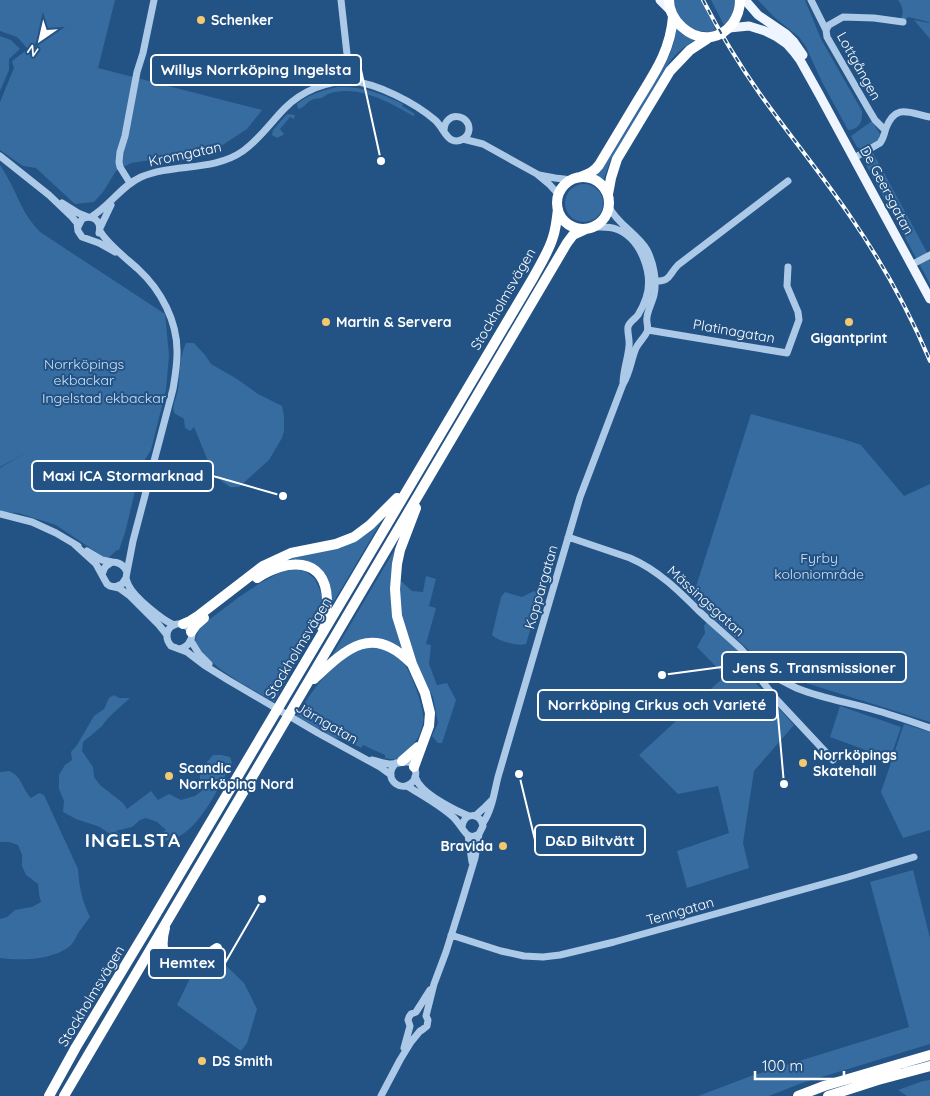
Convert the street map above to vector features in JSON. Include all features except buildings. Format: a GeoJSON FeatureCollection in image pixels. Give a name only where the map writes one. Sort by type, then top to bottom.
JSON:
{"type":"FeatureCollection","features":[{"type":"Feature","properties":{"kind":"highway"},"geometry":{"type":"LineString","coordinates":[[670,9],[672,31],[665,54],[599,165],[595,170],[563,186],[558,201],[562,218],[570,226],[590,228],[602,221],[609,207],[608,194],[613,168],[617,159],[670,71],[690,50],[729,28],[739,10],[740,0]]}},
{"type":"Feature","properties":{"kind":"highway"},"geometry":{"type":"LineString","coordinates":[[670,9],[678,24],[691,33],[710,37]]}},
{"type":"Feature","properties":{"kind":"highway"},"geometry":{"type":"LineString","coordinates":[[576,178],[585,177],[595,180],[603,186],[608,194]]}},
{"type":"Feature","properties":{"kind":"highway","name":"Stockholmsvägen"},"geometry":{"type":"LineString","coordinates":[[49,1096],[76,1047],[274,716],[547,252],[555,231],[558,201]]}},
{"type":"Feature","properties":{"kind":"highway","name":"Stockholmsvägen"},"geometry":{"type":"LineString","coordinates":[[64,1096],[567,243],[573,235],[590,228]]}},
{"type":"Feature","properties":{"kind":"highway"},"geometry":{"type":"LineString","coordinates":[[415,772],[423,740],[430,726],[430,713],[425,693],[412,664],[398,616],[395,589],[400,550],[430,475]]}},
{"type":"Feature","properties":{"kind":"highway"},"geometry":{"type":"LineString","coordinates":[[178,624],[190,621],[198,616],[264,566],[291,553],[336,544],[361,533],[410,485]]}},
{"type":"Feature","properties":{"kind":"highway"},"geometry":{"type":"LineString","coordinates":[[191,637],[198,624],[249,583],[265,573],[285,565],[299,564],[309,566],[320,574],[326,589],[326,612],[318,641]]}},
{"type":"Feature","properties":{"kind":"highway"},"geometry":{"type":"LineString","coordinates":[[304,688],[348,650],[373,642],[392,647],[412,664]]}},
{"type":"Feature","properties":{"kind":"highway"},"geometry":{"type":"LineString","coordinates":[[399,762],[413,752],[423,740]]}},
{"type":"Feature","properties":{"kind":"highway"},"geometry":{"type":"LineString","coordinates":[[167,920],[163,937],[163,948],[166,955],[173,962],[189,964],[218,948]]}},
{"type":"Feature","properties":{"kind":"highway"},"geometry":{"type":"LineString","coordinates":[[798,1096],[824,1086],[930,1055]]}},
{"type":"Feature","properties":{"kind":"highway"},"geometry":{"type":"LineString","coordinates":[[828,1096],[930,1066]]}},
{"type":"Feature","properties":{"kind":"main road"},"geometry":{"type":"LineString","coordinates":[[660,0],[670,9]]}},
{"type":"Feature","properties":{"kind":"main road","name":"De Geersgatan"},"geometry":{"type":"LineString","coordinates":[[745,0],[758,15],[786,34],[794,42],[802,53],[819,94]]}},
{"type":"Feature","properties":{"kind":"main road","name":"De Geersgatan"},"geometry":{"type":"LineString","coordinates":[[750,0],[768,21]]}},
{"type":"Feature","properties":{"kind":"main road","name":"De Geersgatan"},"geometry":{"type":"LineString","coordinates":[[729,28],[748,26],[777,37],[787,44],[800,60],[930,299]]}},
{"type":"Feature","properties":{"kind":"street"},"geometry":{"type":"LineString","coordinates":[[130,183],[120,167],[120,152],[125,136],[137,72],[144,53],[154,0]]}},
{"type":"Feature","properties":{"kind":"street"},"geometry":{"type":"LineString","coordinates":[[341,0],[350,82]]}},
{"type":"Feature","properties":{"kind":"street"},"geometry":{"type":"LineString","coordinates":[[811,0],[826,30]]}},
{"type":"Feature","properties":{"kind":"street","name":"Lottgången"},"geometry":{"type":"LineString","coordinates":[[885,130],[875,120],[869,110],[827,36],[826,30],[843,17],[874,18],[903,22]]}},
{"type":"Feature","properties":{"kind":"street","name":"Kromgatan"},"geometry":{"type":"LineString","coordinates":[[100,229],[115,198],[130,183],[149,174],[214,163],[230,158],[251,145],[298,96],[317,87],[350,82],[379,87],[424,111],[437,121],[444,130]]}},
{"type":"Feature","properties":{"kind":"street","name":"Kromgatan"},"geometry":{"type":"LineString","coordinates":[[424,111],[449,118]]}},
{"type":"Feature","properties":{"kind":"street"},"geometry":{"type":"LineString","coordinates":[[854,158],[884,139],[885,130],[895,114],[902,111],[930,118]]}},
{"type":"Feature","properties":{"kind":"street"},"geometry":{"type":"LineString","coordinates":[[483,144],[469,129],[463,118],[456,116],[449,118],[445,124],[444,130],[447,137],[452,140],[463,139],[483,144],[536,174],[549,184],[558,201]]}},
{"type":"Feature","properties":{"kind":"street"},"geometry":{"type":"LineString","coordinates":[[463,139],[469,129]]}},
{"type":"Feature","properties":{"kind":"street"},"geometry":{"type":"LineString","coordinates":[[0,156],[49,195],[75,220],[82,237],[103,245],[130,262]]}},
{"type":"Feature","properties":{"kind":"street"},"geometry":{"type":"LineString","coordinates":[[536,174],[555,178],[576,178]]}},
{"type":"Feature","properties":{"kind":"street"},"geometry":{"type":"LineString","coordinates":[[652,282],[669,278],[678,265],[788,181]]}},
{"type":"Feature","properties":{"kind":"street"},"geometry":{"type":"LineString","coordinates":[[49,195],[70,208],[98,221],[106,239],[145,276],[163,301],[175,334],[178,352],[173,389],[133,541],[127,575],[122,584],[115,587]]}},
{"type":"Feature","properties":{"kind":"street","name":"Kromgatan"},"geometry":{"type":"LineString","coordinates":[[90,217],[97,214],[115,198]]}},
{"type":"Feature","properties":{"kind":"street"},"geometry":{"type":"LineString","coordinates":[[590,228],[609,227],[616,229],[629,237],[640,252],[652,282],[642,309],[628,326],[629,333],[632,336],[636,338],[643,337],[646,334],[653,296],[652,265],[647,251],[639,240],[617,220],[609,207]]}},
{"type":"Feature","properties":{"kind":"street"},"geometry":{"type":"LineString","coordinates":[[78,227],[80,222],[90,217]]}},
{"type":"Feature","properties":{"kind":"street"},"geometry":{"type":"LineString","coordinates":[[89,239],[96,237],[100,229]]}},
{"type":"Feature","properties":{"kind":"street"},"geometry":{"type":"LineString","coordinates":[[911,265],[930,255]]}},
{"type":"Feature","properties":{"kind":"street","name":"Platinagatan"},"geometry":{"type":"LineString","coordinates":[[647,326],[787,353],[799,320],[798,312],[788,286],[788,267]]}},
{"type":"Feature","properties":{"kind":"street"},"geometry":{"type":"LineString","coordinates":[[634,320],[641,319],[647,326]]}},
{"type":"Feature","properties":{"kind":"street","name":"Koppargatan"},"geometry":{"type":"LineString","coordinates":[[624,384],[623,375],[629,347],[629,333]]}},
{"type":"Feature","properties":{"kind":"street","name":"Koppargatan"},"geometry":{"type":"LineString","coordinates":[[483,823],[491,808],[492,799],[580,497],[628,376],[636,347],[643,337]]}},
{"type":"Feature","properties":{"kind":"street"},"geometry":{"type":"LineString","coordinates":[[0,514],[32,522],[56,532],[102,560],[121,564],[125,567],[128,586],[148,607],[161,618],[188,627],[191,637],[186,646],[180,649],[171,646],[167,635],[168,630],[178,624]]}},
{"type":"Feature","properties":{"kind":"street","name":"Mässingsgatan"},"geometry":{"type":"LineString","coordinates":[[568,537],[630,558],[656,572],[740,648],[750,660],[766,688],[833,760]]}},
{"type":"Feature","properties":{"kind":"street"},"geometry":{"type":"LineString","coordinates":[[102,574],[105,567],[126,555],[133,541]]}},
{"type":"Feature","properties":{"kind":"street"},"geometry":{"type":"LineString","coordinates":[[74,544],[96,564],[107,584],[119,588],[130,596],[167,635]]}},
{"type":"Feature","properties":{"kind":"street","name":"Järngatan"},"geometry":{"type":"LineString","coordinates":[[191,637],[196,651],[202,658],[228,680]]}},
{"type":"Feature","properties":{"kind":"street","name":"Järngatan"},"geometry":{"type":"LineString","coordinates":[[180,649],[187,652],[208,669],[380,767],[391,776]]}},
{"type":"Feature","properties":{"kind":"street"},"geometry":{"type":"LineString","coordinates":[[759,677],[773,677],[797,689],[878,711],[930,728]]}},
{"type":"Feature","properties":{"kind":"street","name":"Järngatan"},"geometry":{"type":"LineString","coordinates":[[362,757],[386,763],[399,762]]}},
{"type":"Feature","properties":{"kind":"street"},"geometry":{"type":"LineString","coordinates":[[399,762],[410,763],[415,772],[419,784],[426,792],[456,810],[478,817],[483,823],[483,830],[472,837],[468,835],[455,818],[407,786],[396,784],[391,776],[392,769],[399,762]]}},
{"type":"Feature","properties":{"kind":"street"},"geometry":{"type":"LineString","coordinates":[[407,786],[413,781],[415,772]]}},
{"type":"Feature","properties":{"kind":"street","name":"Koppargatan"},"geometry":{"type":"LineString","coordinates":[[472,816],[485,807],[492,799]]}},
{"type":"Feature","properties":{"kind":"street"},"geometry":{"type":"LineString","coordinates":[[462,827],[464,820],[472,816]]}},
{"type":"Feature","properties":{"kind":"street"},"geometry":{"type":"LineString","coordinates":[[426,1016],[434,984],[472,864],[479,834]]}},
{"type":"Feature","properties":{"kind":"street"},"geometry":{"type":"LineString","coordinates":[[468,835],[472,864]]}},
{"type":"Feature","properties":{"kind":"street","name":"Tenngatan"},"geometry":{"type":"LineString","coordinates":[[451,935],[524,956],[543,957],[560,955],[840,880],[914,856]]}},
{"type":"Feature","properties":{"kind":"street"},"geometry":{"type":"LineString","coordinates":[[416,1012],[434,984]]}},
{"type":"Feature","properties":{"kind":"street"},"geometry":{"type":"LineString","coordinates":[[381,1096],[400,1060],[420,1031],[427,1026],[428,1020],[426,1016],[422,1012],[416,1012],[411,1014],[408,1020],[414,1030],[420,1031]]}},
{"type":"Feature","properties":{"kind":"street"},"geometry":{"type":"LineString","coordinates":[[400,1060],[410,1026]]}},
{"type":"Feature","properties":{"kind":"green space"},"geometry":{"type":"Polygon","coordinates":[[[0,0],[115,0],[98,68],[262,110],[247,129],[215,150],[131,163],[116,171],[103,192],[94,202],[75,204],[36,168],[23,166],[0,150],[0,102],[14,68],[12,61],[28,49],[17,37],[0,31],[0,0]]]}},
{"type":"Feature","properties":{"kind":"green space"},"geometry":{"type":"Polygon","coordinates":[[[674,0],[701,0],[716,30],[710,32],[699,31],[688,27],[676,13],[674,0]]]}},
{"type":"Feature","properties":{"kind":"green space"},"geometry":{"type":"Polygon","coordinates":[[[711,0],[735,0],[732,14],[724,25],[711,0]]]}},
{"type":"Feature","properties":{"kind":"green space"},"geometry":{"type":"Polygon","coordinates":[[[758,0],[805,0],[821,39],[862,111],[862,118],[858,127],[848,130],[822,82],[806,47],[799,37],[774,17],[758,0]]]}},
{"type":"Feature","properties":{"kind":"green space"},"geometry":{"type":"Polygon","coordinates":[[[898,0],[930,0],[930,39],[914,20],[929,22],[908,17],[907,19],[901,19],[902,9],[898,0]]]}},
{"type":"Feature","properties":{"kind":"green space"},"geometry":{"type":"Polygon","coordinates":[[[676,28],[698,39],[682,49],[669,63],[610,162],[603,181],[595,176],[607,161],[670,54],[676,28]]]}},
{"type":"Feature","properties":{"kind":"green space"},"geometry":{"type":"Polygon","coordinates":[[[0,36],[11,40],[20,49],[9,59],[9,70],[0,91],[0,36]]]}},
{"type":"Feature","properties":{"kind":"green space"},"geometry":{"type":"Polygon","coordinates":[[[337,87],[363,89],[379,94],[403,104],[402,106],[415,114],[413,116],[394,105],[372,96],[350,91],[328,94],[311,100],[298,109],[297,104],[306,98],[337,87]]]}},
{"type":"Feature","properties":{"kind":"green space"},"geometry":{"type":"Polygon","coordinates":[[[287,114],[295,115],[294,119],[290,117],[280,129],[284,134],[277,138],[272,135],[273,130],[287,114]]]}},
{"type":"Feature","properties":{"kind":"green space"},"geometry":{"type":"Polygon","coordinates":[[[872,121],[880,134],[879,139],[862,150],[857,147],[851,136],[872,121]]]}},
{"type":"Feature","properties":{"kind":"green space"},"geometry":{"type":"Polygon","coordinates":[[[871,149],[930,258],[930,284],[863,159],[871,149]]]}},
{"type":"Feature","properties":{"kind":"green space","name":"Norrköpings ekbackar"},"geometry":{"type":"Polygon","coordinates":[[[0,165],[25,212],[40,232],[165,314],[169,355],[166,390],[151,450],[139,474],[119,550],[106,560],[56,525],[18,513],[0,512],[0,468],[27,452],[0,467],[0,165]]]}},
{"type":"Feature","properties":{"kind":"green space"},"geometry":{"type":"Polygon","coordinates":[[[584,184],[598,189],[603,203],[598,217],[584,222],[570,217],[565,203],[570,189],[584,184]]]}},
{"type":"Feature","properties":{"kind":"green space"},"geometry":{"type":"Polygon","coordinates":[[[186,343],[194,343],[211,364],[258,394],[282,406],[284,431],[282,438],[269,460],[239,487],[230,487],[212,471],[194,427],[190,431],[185,428],[184,419],[174,413],[173,407],[178,390],[181,360],[186,343]]]}},
{"type":"Feature","properties":{"kind":"green space","name":"Fyrby koloniområde"},"geometry":{"type":"Polygon","coordinates":[[[751,414],[861,445],[904,496],[930,484],[930,722],[787,677],[763,663],[696,602],[693,596],[751,414]]]}},
{"type":"Feature","properties":{"kind":"green space"},"geometry":{"type":"Polygon","coordinates":[[[382,520],[330,608],[330,591],[323,571],[313,564],[303,563],[275,566],[292,556],[336,547],[382,520]]]}},
{"type":"Feature","properties":{"kind":"green space"},"geometry":{"type":"Polygon","coordinates":[[[398,544],[392,565],[405,651],[384,640],[327,664],[398,544]]]}},
{"type":"Feature","properties":{"kind":"green space"},"geometry":{"type":"Polygon","coordinates":[[[294,569],[305,571],[315,579],[321,593],[323,608],[317,625],[274,702],[219,668],[209,660],[195,642],[202,625],[239,597],[279,573],[294,569]]]}},
{"type":"Feature","properties":{"kind":"green space"},"geometry":{"type":"Polygon","coordinates":[[[426,576],[436,579],[429,606],[436,608],[426,644],[431,645],[429,664],[437,685],[447,683],[456,700],[442,743],[438,743],[432,736],[438,723],[433,697],[414,659],[400,612],[399,582],[402,582],[412,591],[423,592],[426,576]]]}},
{"type":"Feature","properties":{"kind":"green space"},"geometry":{"type":"Polygon","coordinates":[[[534,591],[541,594],[526,644],[508,643],[492,635],[501,597],[505,592],[522,597],[534,591]]]}},
{"type":"Feature","properties":{"kind":"green space"},"geometry":{"type":"Polygon","coordinates":[[[707,621],[736,648],[755,682],[794,725],[754,771],[743,843],[749,868],[687,888],[677,851],[729,833],[718,786],[678,794],[639,755],[725,676],[697,647],[705,633],[704,626],[707,621]]]}},
{"type":"Feature","properties":{"kind":"green space"},"geometry":{"type":"Polygon","coordinates":[[[367,648],[386,650],[394,653],[401,659],[410,674],[420,701],[423,725],[420,733],[409,750],[398,758],[385,758],[385,755],[363,745],[361,748],[349,742],[350,740],[348,739],[334,738],[296,716],[335,665],[352,653],[367,648]]]}},
{"type":"Feature","properties":{"kind":"green space"},"geometry":{"type":"Polygon","coordinates":[[[114,695],[119,698],[130,698],[83,742],[82,751],[93,767],[94,777],[100,785],[123,803],[127,809],[151,791],[158,800],[169,794],[181,800],[195,796],[203,790],[200,783],[200,775],[206,770],[207,762],[213,755],[230,757],[232,763],[202,815],[186,832],[178,837],[163,841],[155,836],[166,830],[157,822],[146,818],[140,820],[132,827],[116,831],[141,847],[138,849],[128,847],[100,827],[76,819],[63,812],[64,801],[59,789],[59,775],[65,765],[72,760],[71,752],[94,716],[104,709],[109,698],[114,695]]]}},
{"type":"Feature","properties":{"kind":"green space"},"geometry":{"type":"Polygon","coordinates":[[[840,706],[901,727],[890,759],[830,737],[840,706]]]}},
{"type":"Feature","properties":{"kind":"green space"},"geometry":{"type":"Polygon","coordinates":[[[904,724],[930,732],[930,830],[903,838],[881,792],[904,724]]]}},
{"type":"Feature","properties":{"kind":"green space"},"geometry":{"type":"Polygon","coordinates":[[[9,771],[17,776],[31,798],[39,793],[44,795],[78,869],[81,893],[90,917],[71,945],[56,954],[37,958],[0,958],[0,919],[7,917],[15,910],[32,907],[41,902],[38,884],[26,875],[22,866],[22,855],[18,845],[0,842],[0,772],[9,771]]]}},
{"type":"Feature","properties":{"kind":"green space"},"geometry":{"type":"Polygon","coordinates":[[[913,870],[930,938],[930,1044],[802,1083],[769,1096],[698,1096],[751,1076],[909,1027],[870,882],[913,870]]]}},
{"type":"Feature","properties":{"kind":"green space"},"geometry":{"type":"Polygon","coordinates":[[[214,954],[244,983],[257,1009],[247,1043],[241,1051],[177,1005],[194,970],[214,954]]]}},
{"type":"Feature","properties":{"kind":"green space"},"geometry":{"type":"Polygon","coordinates":[[[930,1080],[930,1096],[907,1096],[898,1090],[923,1081],[930,1080]]]}},
{"type":"Feature","properties":{"kind":"railway"},"geometry":{"type":"LineString","coordinates":[[703,0],[752,83],[841,203],[874,253],[895,288],[930,361]]}},
{"type":"Feature","properties":{"kind":"place","name":"Schenker"},"geometry":{"type":"Point","coordinates":[201,20]}},
{"type":"Feature","properties":{"kind":"place","name":"Willys Norrköping Ingelsta"},"geometry":{"type":"Point","coordinates":[381,161]}},
{"type":"Feature","properties":{"kind":"place","name":"Martin & Servera"},"geometry":{"type":"Point","coordinates":[326,322]}},
{"type":"Feature","properties":{"kind":"place","name":"Gigantprint"},"geometry":{"type":"Point","coordinates":[849,322]}},
{"type":"Feature","properties":{"kind":"place","name":"Maxi ICA Stormarknad"},"geometry":{"type":"Point","coordinates":[283,496]}},
{"type":"Feature","properties":{"kind":"place","name":"Jens S. Transmissioner"},"geometry":{"type":"Point","coordinates":[662,675]}},
{"type":"Feature","properties":{"kind":"place","name":"Norrköpings Skatehall"},"geometry":{"type":"Point","coordinates":[803,763]}},
{"type":"Feature","properties":{"kind":"place","name":"D&D Biltvätt"},"geometry":{"type":"Point","coordinates":[519,774]}},
{"type":"Feature","properties":{"kind":"place","name":"Scandic Norrköping Nord"},"geometry":{"type":"Point","coordinates":[169,776]}},
{"type":"Feature","properties":{"kind":"place","name":"Norrköping Cirkus och Varieté"},"geometry":{"type":"Point","coordinates":[784,784]}},
{"type":"Feature","properties":{"kind":"place","name":"Bravida"},"geometry":{"type":"Point","coordinates":[503,846]}},
{"type":"Feature","properties":{"kind":"place","name":"Hemtex"},"geometry":{"type":"Point","coordinates":[262,899]}},
{"type":"Feature","properties":{"kind":"place","name":"DS Smith"},"geometry":{"type":"Point","coordinates":[202,1061]}},
{"type":"Feature","properties":{"kind":"district","name":"INGELSTA"},"geometry":{"type":"Point","coordinates":[133,840]}},
{"type":"Feature","properties":{"kind":"park label","name":"Ingelstad ekbackar"},"geometry":{"type":"Point","coordinates":[104,398]}}]}
